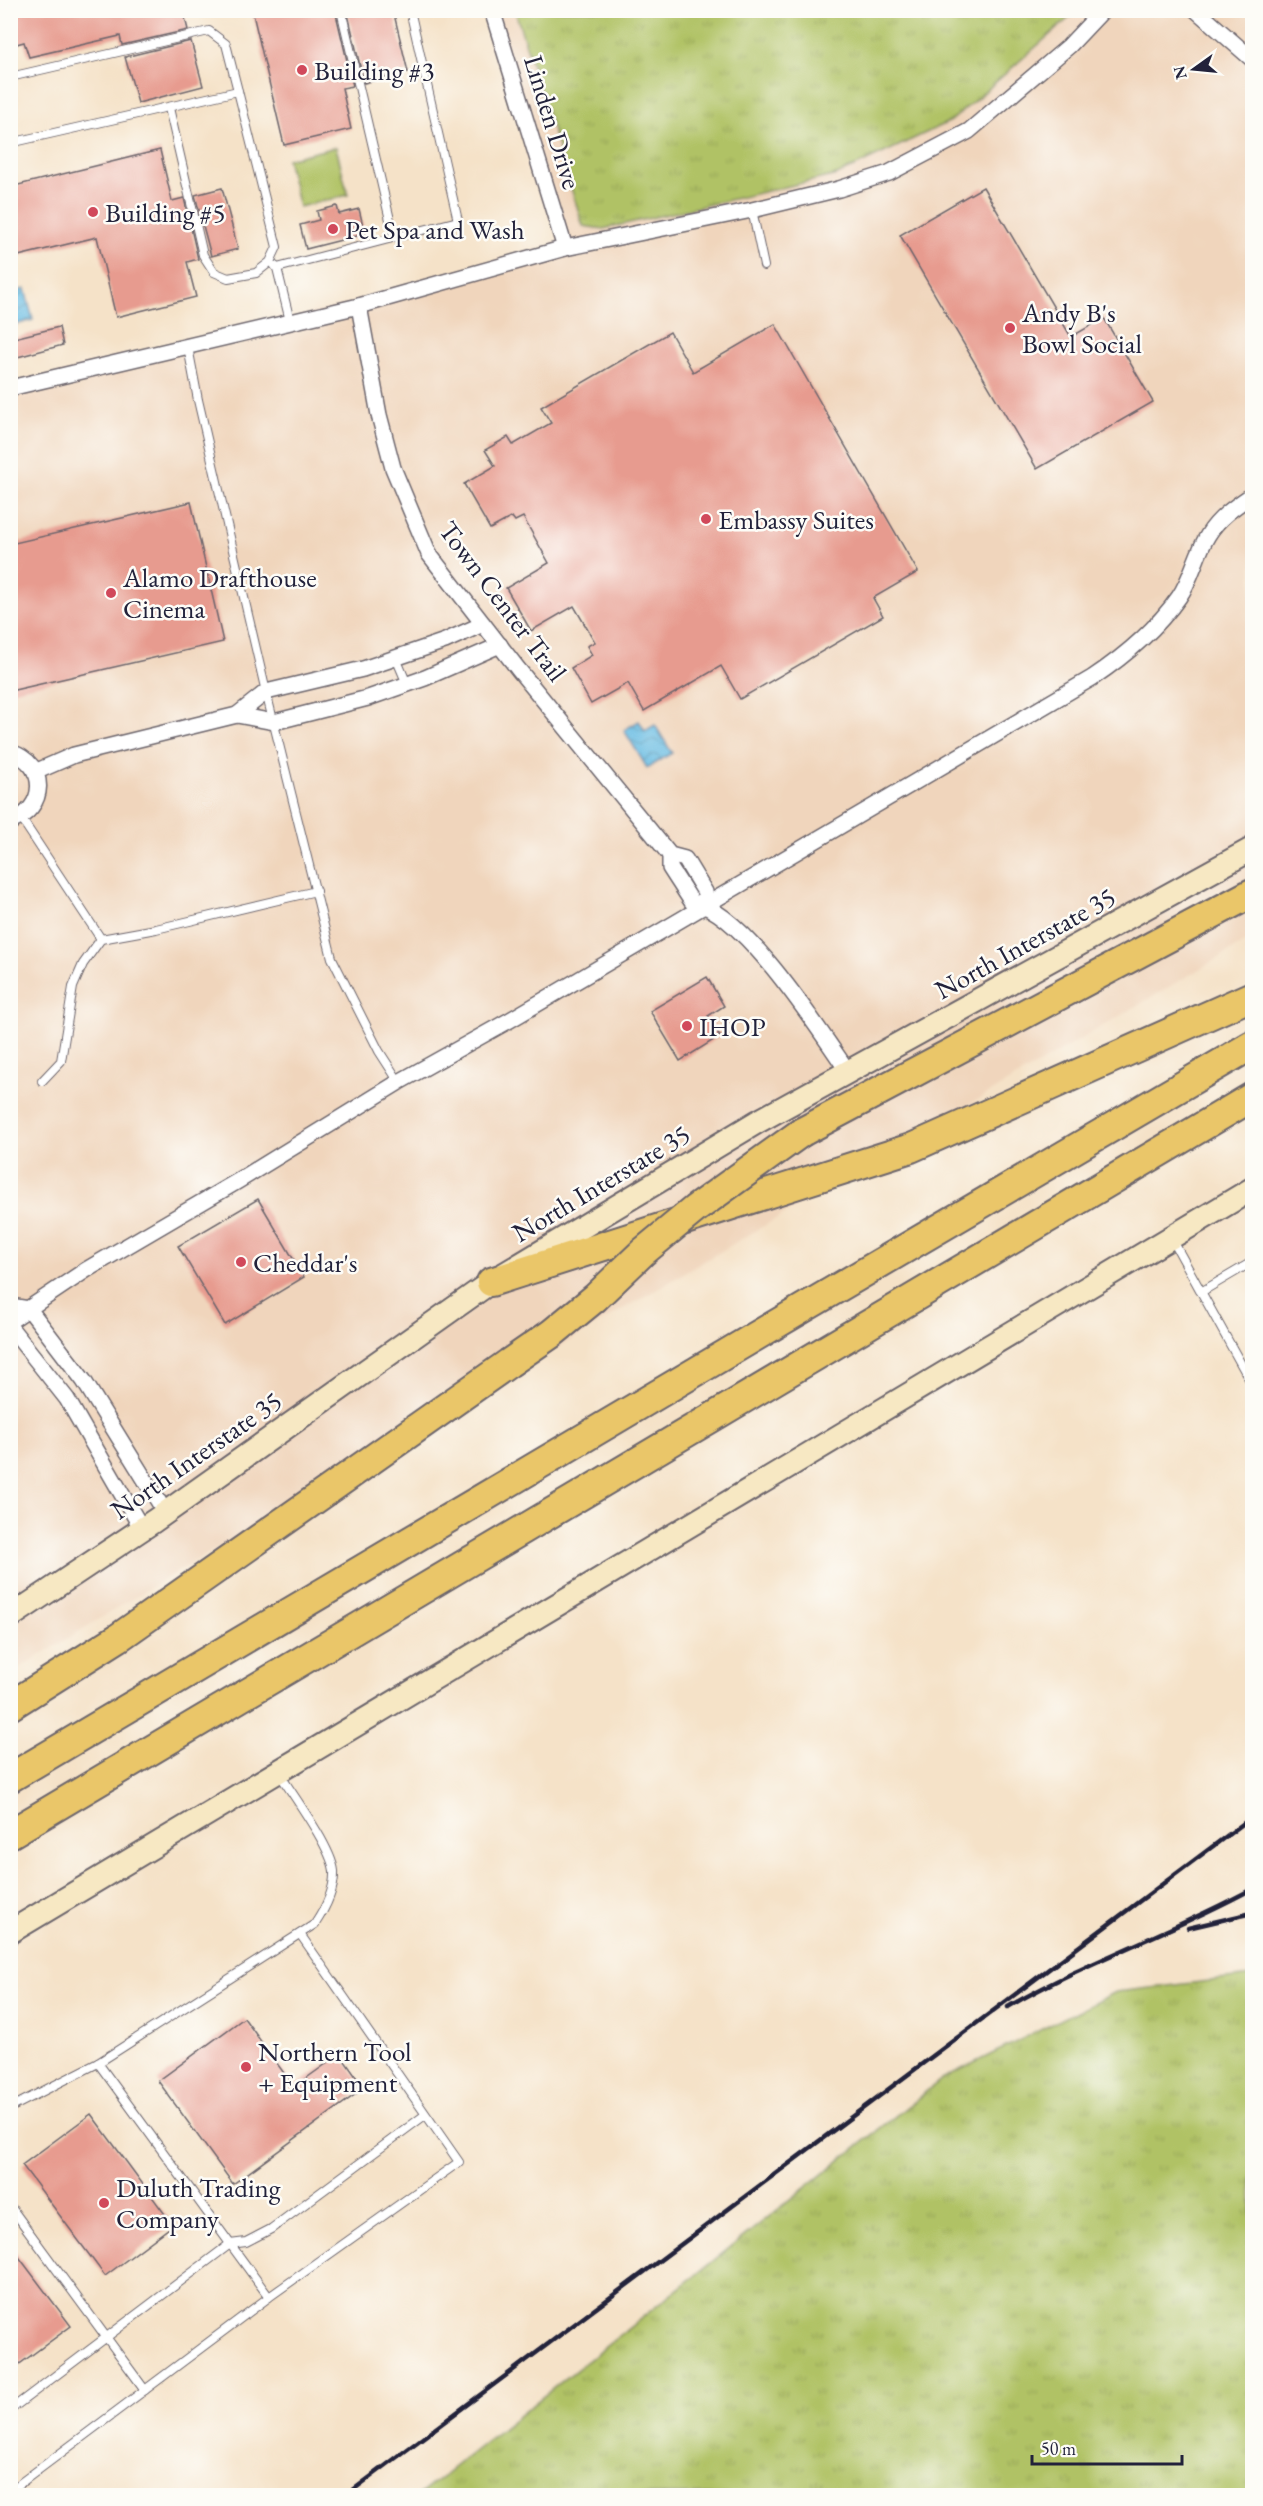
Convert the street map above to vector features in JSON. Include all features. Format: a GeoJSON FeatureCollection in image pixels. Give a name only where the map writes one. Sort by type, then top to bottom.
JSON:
{"type":"FeatureCollection","features":[{"type":"Feature","properties":{"kind":"highway"},"geometry":{"type":"LineString","coordinates":[[10,1706],[118,1638],[551,1334],[695,1209],[802,1132],[1252,893]]}},
{"type":"Feature","properties":{"kind":"highway"},"geometry":{"type":"LineString","coordinates":[[491,1282],[911,1148],[1252,996]]}},
{"type":"Feature","properties":{"kind":"highway"},"geometry":{"type":"LineString","coordinates":[[10,1778],[1252,1045]]}},
{"type":"Feature","properties":{"kind":"highway"},"geometry":{"type":"LineString","coordinates":[[10,1834],[1252,1097]]}},
{"type":"Feature","properties":{"kind":"highway"},"geometry":{"type":"LineString","coordinates":[[10,1842],[59,1806]]}},
{"type":"Feature","properties":{"kind":"main road","name":"North Interstate 35"},"geometry":{"type":"LineString","coordinates":[[10,1617],[142,1529],[491,1282],[757,1122],[1252,849]]}},
{"type":"Feature","properties":{"kind":"main road"},"geometry":{"type":"LineString","coordinates":[[10,1932],[1252,1190]]}},
{"type":"Feature","properties":{"kind":"street","name":"Linden Drive"},"geometry":{"type":"LineString","coordinates":[[492,10],[565,249]]}},
{"type":"Feature","properties":{"kind":"street"},"geometry":{"type":"LineString","coordinates":[[10,388],[359,306],[565,249],[752,210],[839,189],[889,174],[969,131],[1069,46],[1103,10]]}},
{"type":"Feature","properties":{"kind":"street"},"geometry":{"type":"LineString","coordinates":[[1196,10],[1252,59]]}},
{"type":"Feature","properties":{"kind":"street","name":"Town Center Trail"},"geometry":{"type":"LineString","coordinates":[[359,306],[379,415],[393,468],[429,554],[670,855],[670,867],[692,902],[705,904],[742,935],[778,972],[849,1073]]}},
{"type":"Feature","properties":{"kind":"street"},"geometry":{"type":"LineString","coordinates":[[10,1321],[86,1270],[238,1181],[399,1082],[510,1020],[1092,678],[1125,656],[1154,627],[1179,596],[1208,535],[1226,513],[1252,495]]}},
{"type":"Feature","properties":{"kind":"street"},"geometry":{"type":"LineString","coordinates":[[237,715],[266,692],[363,669],[446,642],[483,624]]}},
{"type":"Feature","properties":{"kind":"street"},"geometry":{"type":"LineString","coordinates":[[36,772],[74,755],[237,715],[274,722],[368,698],[500,645]]}},
{"type":"Feature","properties":{"kind":"street"},"geometry":{"type":"LineString","coordinates":[[10,752],[22,757],[36,772],[38,794],[34,804],[16,820]]}},
{"type":"Feature","properties":{"kind":"street"},"geometry":{"type":"LineString","coordinates":[[10,1306],[28,1309],[84,1381],[165,1512]]}},
{"type":"Feature","properties":{"kind":"street"},"geometry":{"type":"LineString","coordinates":[[10,1327],[67,1399],[142,1529]]}},
{"type":"Feature","properties":{"kind":"lane"},"geometry":{"type":"LineString","coordinates":[[340,10],[394,237]]}},
{"type":"Feature","properties":{"kind":"lane"},"geometry":{"type":"LineString","coordinates":[[278,268],[458,221],[410,10]]}},
{"type":"Feature","properties":{"kind":"lane"},"geometry":{"type":"LineString","coordinates":[[10,77],[209,31],[226,44],[277,247],[270,262],[256,273],[228,278],[214,272],[203,255],[169,108]]}},
{"type":"Feature","properties":{"kind":"lane"},"geometry":{"type":"LineString","coordinates":[[10,143],[238,91]]}},
{"type":"Feature","properties":{"kind":"lane"},"geometry":{"type":"LineString","coordinates":[[752,210],[764,266]]}},
{"type":"Feature","properties":{"kind":"lane"},"geometry":{"type":"LineString","coordinates":[[270,262],[278,268],[290,321]]}},
{"type":"Feature","properties":{"kind":"lane"},"geometry":{"type":"LineString","coordinates":[[188,347],[198,400],[266,692],[332,958],[379,1051],[399,1082]]}},
{"type":"Feature","properties":{"kind":"lane"},"geometry":{"type":"LineString","coordinates":[[396,658],[407,684]]}},
{"type":"Feature","properties":{"kind":"lane"},"geometry":{"type":"LineString","coordinates":[[16,820],[101,939]]}},
{"type":"Feature","properties":{"kind":"lane"},"geometry":{"type":"LineString","coordinates":[[42,1081],[61,1061],[73,987],[83,964],[101,939],[156,929],[316,891]]}},
{"type":"Feature","properties":{"kind":"lane"},"geometry":{"type":"LineString","coordinates":[[1172,1238],[1252,1384]]}},
{"type":"Feature","properties":{"kind":"lane"},"geometry":{"type":"LineString","coordinates":[[1201,1292],[1252,1262]]}},
{"type":"Feature","properties":{"kind":"lane"},"geometry":{"type":"LineString","coordinates":[[10,2108],[98,2063],[315,1924],[334,1885],[334,1870],[329,1854],[278,1771]]}},
{"type":"Feature","properties":{"kind":"lane"},"geometry":{"type":"LineString","coordinates":[[10,2490],[270,2297],[459,2162],[300,1934]]}},
{"type":"Feature","properties":{"kind":"lane"},"geometry":{"type":"LineString","coordinates":[[98,2063],[270,2297]]}},
{"type":"Feature","properties":{"kind":"lane"},"geometry":{"type":"LineString","coordinates":[[10,2410],[230,2244],[246,2242],[271,2229],[425,2115]]}},
{"type":"Feature","properties":{"kind":"lane"},"geometry":{"type":"LineString","coordinates":[[10,2206],[145,2390]]}},
{"type":"Feature","properties":{"kind":"shaded area"},"geometry":{"type":"Polygon","coordinates":[[[496,11],[1252,11],[1252,938],[145,1591],[11,1673],[11,386],[568,251],[496,11]]]}},
{"type":"Feature","properties":{"kind":"green space"},"geometry":{"type":"Polygon","coordinates":[[[515,10],[1077,11],[951,121],[837,175],[603,229],[583,226],[515,10]]]}},
{"type":"Feature","properties":{"kind":"green space"},"geometry":{"type":"Polygon","coordinates":[[[336,147],[348,195],[299,207],[287,159],[336,147]]]}},
{"type":"Feature","properties":{"kind":"green space"},"geometry":{"type":"Polygon","coordinates":[[[1252,1976],[1252,2495],[419,2495],[942,2079],[1116,1992],[1252,1976]]]}},
{"type":"Feature","properties":{"kind":"water"},"geometry":{"type":"Polygon","coordinates":[[[11,283],[15,291],[25,289],[33,320],[11,326],[11,283]]]}},
{"type":"Feature","properties":{"kind":"water"},"geometry":{"type":"Polygon","coordinates":[[[639,721],[645,731],[655,725],[672,753],[647,768],[624,730],[639,721]]]}},
{"type":"Feature","properties":{"kind":"building"},"geometry":{"type":"Polygon","coordinates":[[[10,10],[183,10],[188,30],[122,45],[120,36],[29,57],[24,42],[13,45],[10,34],[10,10]]]}},
{"type":"Feature","properties":{"kind":"building","name":"Building #3"},"geometry":{"type":"Polygon","coordinates":[[[252,10],[335,10],[353,86],[342,88],[351,129],[284,145],[252,10]]]}},
{"type":"Feature","properties":{"kind":"building"},"geometry":{"type":"Polygon","coordinates":[[[347,10],[393,10],[408,72],[364,83],[347,10]]]}},
{"type":"Feature","properties":{"kind":"building"},"geometry":{"type":"Polygon","coordinates":[[[191,41],[203,86],[138,103],[125,57],[191,41]]]}},
{"type":"Feature","properties":{"kind":"building","name":"Building #5"},"geometry":{"type":"Polygon","coordinates":[[[160,150],[172,201],[184,198],[198,259],[187,262],[196,297],[116,317],[97,237],[10,258],[10,187],[160,150]]]}},
{"type":"Feature","properties":{"kind":"building","name":"Andy B's Bowl Social"},"geometry":{"type":"Polygon","coordinates":[[[983,187],[1071,337],[1104,318],[1153,402],[1037,469],[900,235],[983,187]]]}},
{"type":"Feature","properties":{"kind":"building"},"geometry":{"type":"Polygon","coordinates":[[[222,188],[238,249],[211,256],[195,195],[222,188]]]}},
{"type":"Feature","properties":{"kind":"building","name":"Pet Spa and Wash"},"geometry":{"type":"Polygon","coordinates":[[[337,206],[339,214],[359,209],[365,234],[306,249],[300,225],[319,220],[317,211],[337,206]]]}},
{"type":"Feature","properties":{"kind":"building","name":"Embassy Suites"},"geometry":{"type":"Polygon","coordinates":[[[775,324],[918,572],[873,598],[883,616],[740,699],[721,666],[644,711],[628,683],[591,704],[571,668],[592,655],[587,646],[595,642],[574,606],[531,631],[506,588],[549,563],[523,517],[515,521],[512,517],[490,529],[464,484],[495,466],[485,450],[508,437],[513,445],[551,423],[541,407],[670,332],[693,372],[775,324]]]}},
{"type":"Feature","properties":{"kind":"building"},"geometry":{"type":"Polygon","coordinates":[[[59,327],[63,345],[10,359],[10,339],[59,327]]]}},
{"type":"Feature","properties":{"kind":"building","name":"Alamo Drafthouse Cinema"},"geometry":{"type":"Polygon","coordinates":[[[191,502],[223,642],[10,691],[10,544],[191,502]]]}},
{"type":"Feature","properties":{"kind":"building","name":"IHOP"},"geometry":{"type":"Polygon","coordinates":[[[707,977],[724,1006],[708,1016],[720,1036],[680,1061],[650,1011],[707,977]]]}},
{"type":"Feature","properties":{"kind":"building","name":"Cheddar's"},"geometry":{"type":"Polygon","coordinates":[[[258,1199],[304,1277],[225,1325],[178,1246],[258,1199]]]}},
{"type":"Feature","properties":{"kind":"building"},"geometry":{"type":"Polygon","coordinates":[[[244,2018],[294,2087],[340,2054],[364,2088],[233,2184],[158,2081],[244,2018]]]}},
{"type":"Feature","properties":{"kind":"building"},"geometry":{"type":"Polygon","coordinates":[[[91,2114],[173,2225],[105,2276],[22,2165],[91,2114]]]}},
{"type":"Feature","properties":{"kind":"building"},"geometry":{"type":"Polygon","coordinates":[[[10,2245],[71,2326],[10,2371],[10,2245]]]}},
{"type":"Feature","properties":{"kind":"railway"},"geometry":{"type":"LineString","coordinates":[[345,2496],[1252,1817]]}},
{"type":"Feature","properties":{"kind":"railway"},"geometry":{"type":"LineString","coordinates":[[1008,2007],[1068,1975],[1252,1889]]}},
{"type":"Feature","properties":{"kind":"railway"},"geometry":{"type":"LineString","coordinates":[[1188,1928],[1252,1913]]}},
{"type":"Feature","properties":{"kind":"place","name":"Building #3"},"geometry":{"type":"Point","coordinates":[302,70]}},
{"type":"Feature","properties":{"kind":"place","name":"Building #5"},"geometry":{"type":"Point","coordinates":[93,212]}},
{"type":"Feature","properties":{"kind":"place","name":"Pet Spa and Wash"},"geometry":{"type":"Point","coordinates":[333,229]}},
{"type":"Feature","properties":{"kind":"place","name":"Andy B's Bowl Social"},"geometry":{"type":"Point","coordinates":[1010,328]}},
{"type":"Feature","properties":{"kind":"place","name":"Embassy Suites"},"geometry":{"type":"Point","coordinates":[706,519]}},
{"type":"Feature","properties":{"kind":"place","name":"Alamo Drafthouse Cinema"},"geometry":{"type":"Point","coordinates":[111,593]}},
{"type":"Feature","properties":{"kind":"place","name":"IHOP"},"geometry":{"type":"Point","coordinates":[687,1026]}},
{"type":"Feature","properties":{"kind":"place","name":"Cheddar's"},"geometry":{"type":"Point","coordinates":[241,1262]}},
{"type":"Feature","properties":{"kind":"place","name":"Northern Tool + Equipment"},"geometry":{"type":"Point","coordinates":[246,2067]}},
{"type":"Feature","properties":{"kind":"place","name":"Duluth Trading Company"},"geometry":{"type":"Point","coordinates":[104,2203]}}]}
